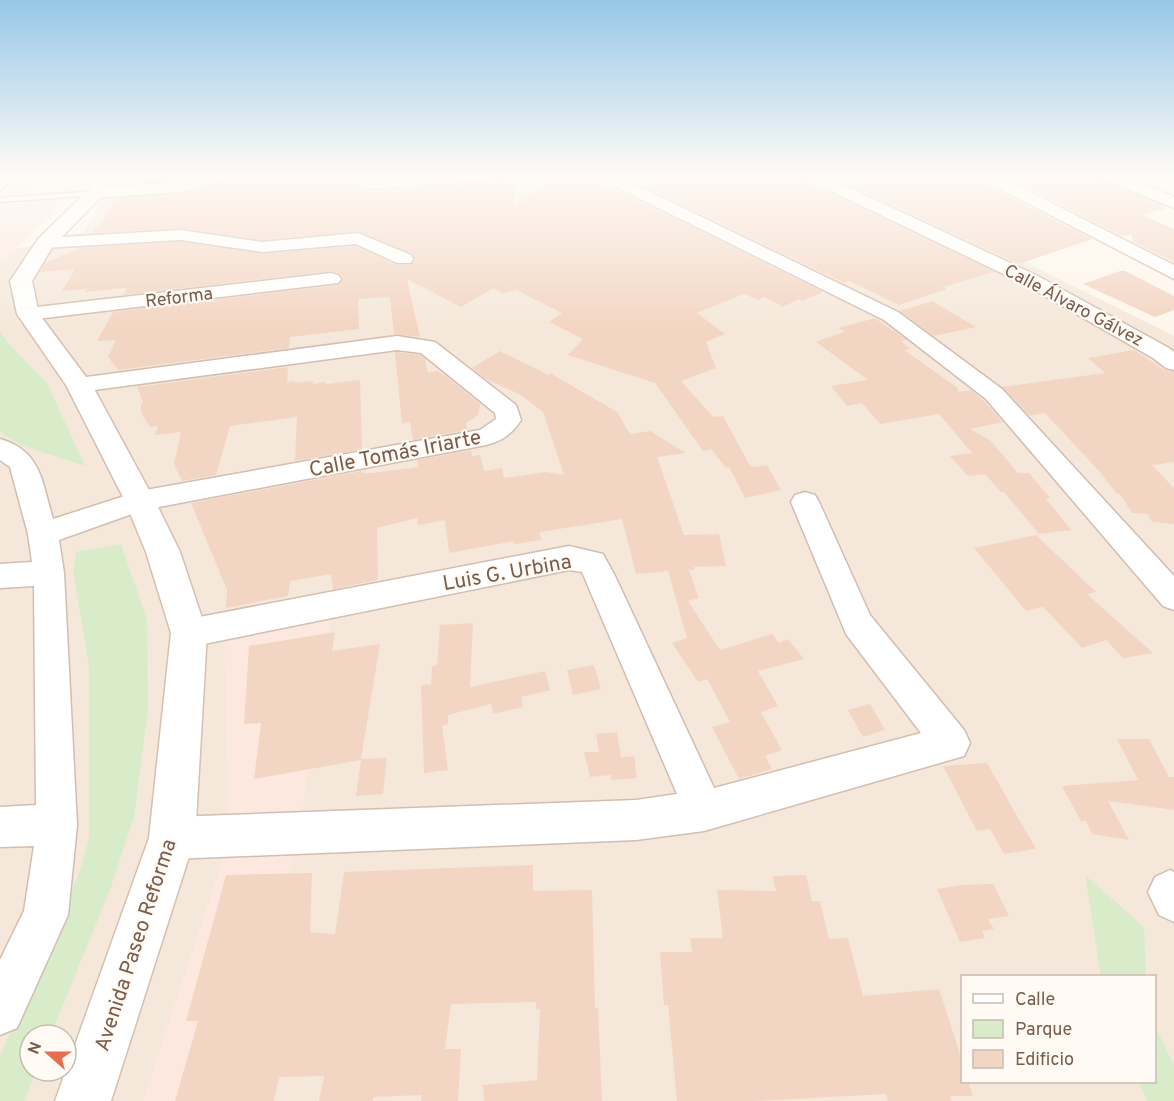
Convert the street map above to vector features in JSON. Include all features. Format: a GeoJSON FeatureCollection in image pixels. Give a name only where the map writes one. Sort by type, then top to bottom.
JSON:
{"type":"FeatureCollection","features":[{"type":"Feature","properties":{"kind":"main road","name":"Avenida Paseo Reforma"},"geometry":{"type":"LineString","coordinates":[[60,226],[45,243],[21,280],[28,314],[79,385],[140,501],[163,552],[189,633],[172,838],[83,1101]]}},
{"type":"Feature","properties":{"kind":"street"},"geometry":{"type":"LineString","coordinates":[[708,226],[891,316],[994,394],[1174,597]]}},
{"type":"Feature","properties":{"kind":"street","name":"Calle Álvaro Gálvez"},"geometry":{"type":"LineString","coordinates":[[918,226],[1029,279],[1161,353],[1174,363]]}},
{"type":"Feature","properties":{"kind":"street"},"geometry":{"type":"LineString","coordinates":[[1084,226],[1174,273]]}},
{"type":"Feature","properties":{"kind":"street"},"geometry":{"type":"LineString","coordinates":[[45,243],[180,235],[261,247],[358,238],[404,259]]}},
{"type":"Feature","properties":{"kind":"street","name":"Reforma"},"geometry":{"type":"LineString","coordinates":[[28,314],[331,279]]}},
{"type":"Feature","properties":{"kind":"street","name":"Calle Tomás Iriarte"},"geometry":{"type":"LineString","coordinates":[[79,385],[397,343],[427,347],[507,410],[509,420],[500,430],[486,437],[140,501]]}},
{"type":"Feature","properties":{"kind":"street"},"geometry":{"type":"LineString","coordinates":[[0,1011],[46,915],[57,825],[49,573],[43,534],[11,455]]}},
{"type":"Feature","properties":{"kind":"street"},"geometry":{"type":"LineString","coordinates":[[43,534],[140,501]]}},
{"type":"Feature","properties":{"kind":"street"},"geometry":{"type":"LineString","coordinates":[[172,838],[636,820],[704,811],[951,743],[858,624],[806,502]]}},
{"type":"Feature","properties":{"kind":"street","name":"Luis G. Urbina"},"geometry":{"type":"LineString","coordinates":[[189,633],[569,558],[592,562],[704,811]]}},
{"type":"Feature","properties":{"kind":"street"},"geometry":{"type":"LineString","coordinates":[[0,576],[49,573]]}},
{"type":"Feature","properties":{"kind":"street"},"geometry":{"type":"LineString","coordinates":[[0,827],[57,825]]}},
{"type":"Feature","properties":{"kind":"shaded area"},"geometry":{"type":"Polygon","coordinates":[[[0,226],[40,226],[1,263],[0,269],[0,226]]]}},
{"type":"Feature","properties":{"kind":"shaded area"},"geometry":{"type":"Polygon","coordinates":[[[87,226],[953,226],[1174,336],[1174,1101],[0,1101],[0,253],[83,233],[87,226]]]}},
{"type":"Feature","properties":{"kind":"shaded area"},"geometry":{"type":"Polygon","coordinates":[[[332,609],[298,838],[236,1101],[143,1101],[229,840],[224,627],[332,609]]]}},
{"type":"Feature","properties":{"kind":"green space"},"geometry":{"type":"Polygon","coordinates":[[[0,331],[8,343],[47,383],[85,466],[23,446],[0,432],[0,331]]]}},
{"type":"Feature","properties":{"kind":"green space"},"geometry":{"type":"Polygon","coordinates":[[[121,544],[147,620],[148,710],[134,817],[111,887],[56,1023],[18,1023],[18,1083],[31,1083],[24,1101],[0,1101],[0,1056],[80,871],[89,838],[89,666],[73,572],[76,552],[121,544]]]}},
{"type":"Feature","properties":{"kind":"green space"},"geometry":{"type":"Polygon","coordinates":[[[1085,875],[1144,927],[1146,975],[1101,975],[1085,875]]]}},
{"type":"Feature","properties":{"kind":"green space"},"geometry":{"type":"Polygon","coordinates":[[[1156,1028],[1174,1065],[1174,1101],[1147,1101],[1139,1083],[1156,1083],[1156,1028]]]}},
{"type":"Feature","properties":{"kind":"building"},"geometry":{"type":"Polygon","coordinates":[[[690,226],[823,292],[802,301],[799,299],[783,307],[765,297],[758,300],[744,294],[697,313],[725,334],[706,342],[716,368],[681,381],[713,417],[723,416],[749,464],[753,467],[767,465],[781,490],[745,498],[729,467],[726,468],[711,449],[703,451],[655,383],[568,355],[583,339],[549,322],[562,313],[516,290],[502,293],[494,288],[461,307],[407,279],[420,337],[394,334],[390,297],[358,299],[359,329],[290,337],[289,348],[118,370],[108,357],[116,340],[97,341],[113,312],[338,285],[343,278],[339,273],[331,271],[123,295],[127,288],[85,292],[87,289],[62,291],[75,269],[40,272],[45,263],[81,248],[180,242],[262,254],[356,246],[396,265],[411,265],[415,260],[412,253],[358,231],[262,240],[180,228],[92,233],[95,228],[690,226]]]}},
{"type":"Feature","properties":{"kind":"building"},"geometry":{"type":"Polygon","coordinates":[[[727,226],[900,226],[995,272],[943,287],[947,289],[899,305],[849,281],[844,283],[727,226]]]}},
{"type":"Feature","properties":{"kind":"building"},"geometry":{"type":"Polygon","coordinates":[[[938,226],[1068,226],[1092,239],[1019,264],[938,226]]]}},
{"type":"Feature","properties":{"kind":"building"},"geometry":{"type":"Polygon","coordinates":[[[1103,226],[1168,226],[1174,229],[1174,262],[1134,242],[1131,234],[1122,236],[1103,226]]]}},
{"type":"Feature","properties":{"kind":"building"},"geometry":{"type":"Polygon","coordinates":[[[1125,271],[1174,296],[1174,310],[1155,317],[1083,284],[1125,271]]]}},
{"type":"Feature","properties":{"kind":"building"},"geometry":{"type":"Polygon","coordinates":[[[932,301],[976,327],[934,336],[900,311],[932,301]]]}},
{"type":"Feature","properties":{"kind":"building"},"geometry":{"type":"Polygon","coordinates":[[[875,318],[907,340],[901,341],[910,349],[904,350],[958,388],[958,392],[971,390],[984,401],[1003,422],[970,429],[991,441],[1018,473],[1029,473],[1050,498],[1046,499],[1071,530],[1039,534],[1004,492],[1001,492],[985,474],[968,476],[950,456],[972,453],[939,414],[880,424],[862,403],[847,406],[831,386],[868,380],[816,342],[844,332],[839,328],[875,318]]]}},
{"type":"Feature","properties":{"kind":"building"},"geometry":{"type":"Polygon","coordinates":[[[1134,350],[1165,370],[1174,372],[1174,462],[1152,465],[1174,488],[1174,524],[1152,522],[1147,514],[1132,513],[1120,494],[1117,494],[1099,471],[1045,413],[1030,416],[1002,387],[1105,373],[1088,358],[1134,350]]]}},
{"type":"Feature","properties":{"kind":"building"},"geometry":{"type":"Polygon","coordinates":[[[500,351],[549,375],[550,373],[617,412],[630,434],[650,431],[686,453],[657,457],[684,535],[719,534],[726,566],[694,567],[694,570],[689,570],[699,598],[688,601],[720,650],[772,634],[779,643],[788,639],[804,659],[758,671],[778,706],[761,712],[782,750],[765,756],[772,769],[739,779],[712,727],[730,722],[707,679],[698,682],[672,643],[687,638],[668,571],[636,574],[622,519],[540,532],[541,540],[514,544],[514,541],[449,553],[445,520],[418,525],[417,518],[377,528],[378,580],[333,589],[331,574],[290,581],[288,596],[226,608],[227,590],[191,503],[362,471],[362,473],[372,473],[418,467],[417,460],[471,450],[472,456],[480,455],[484,471],[502,468],[504,478],[546,472],[564,475],[543,412],[521,395],[484,378],[472,368],[500,351]]]}},
{"type":"Feature","properties":{"kind":"building"},"geometry":{"type":"Polygon","coordinates":[[[395,352],[420,355],[425,359],[428,373],[437,371],[480,404],[478,415],[466,423],[467,430],[413,440],[410,422],[402,424],[395,352]]]}},
{"type":"Feature","properties":{"kind":"building"},"geometry":{"type":"Polygon","coordinates":[[[288,367],[287,382],[313,381],[313,384],[326,382],[326,384],[360,380],[362,449],[295,461],[297,417],[230,426],[216,475],[182,481],[174,464],[181,432],[155,435],[158,426],[150,427],[141,413],[143,402],[137,387],[288,367]]]}},
{"type":"Feature","properties":{"kind":"building"},"geometry":{"type":"Polygon","coordinates":[[[1036,535],[1096,592],[1087,594],[1153,653],[1123,658],[1106,640],[1082,648],[1043,607],[1026,611],[974,548],[1036,535]]]}},
{"type":"Feature","properties":{"kind":"building"},"geometry":{"type":"Polygon","coordinates":[[[473,623],[470,687],[545,671],[550,690],[521,697],[523,707],[493,714],[491,704],[448,715],[448,724],[442,726],[448,770],[424,773],[421,685],[431,684],[432,666],[437,665],[440,625],[473,623]]]}},
{"type":"Feature","properties":{"kind":"building"},"geometry":{"type":"Polygon","coordinates":[[[335,632],[332,651],[380,644],[361,759],[387,758],[383,794],[356,796],[361,760],[254,779],[261,723],[244,724],[249,646],[335,632]]]}},
{"type":"Feature","properties":{"kind":"building"},"geometry":{"type":"Polygon","coordinates":[[[594,665],[601,689],[573,695],[567,670],[594,665]]]}},
{"type":"Feature","properties":{"kind":"building"},"geometry":{"type":"Polygon","coordinates":[[[870,704],[885,730],[863,737],[848,710],[870,704]]]}},
{"type":"Feature","properties":{"kind":"building"},"geometry":{"type":"Polygon","coordinates":[[[617,732],[621,757],[634,756],[637,778],[611,780],[611,775],[590,777],[584,752],[599,752],[596,734],[617,732]]]}},
{"type":"Feature","properties":{"kind":"building"},"geometry":{"type":"Polygon","coordinates":[[[1117,739],[1149,739],[1169,777],[1174,777],[1174,810],[1108,801],[1129,840],[1092,834],[1086,821],[1081,821],[1062,786],[1138,780],[1117,739]]]}},
{"type":"Feature","properties":{"kind":"building"},"geometry":{"type":"Polygon","coordinates":[[[987,763],[1036,849],[1004,854],[990,829],[977,831],[943,766],[987,763]]]}},
{"type":"Feature","properties":{"kind":"building"},"geometry":{"type":"Polygon","coordinates":[[[533,865],[533,891],[592,890],[595,1008],[598,1007],[602,1101],[484,1101],[483,1085],[537,1080],[540,1009],[536,1010],[536,1002],[451,1004],[445,1049],[461,1049],[458,1101],[421,1101],[422,1095],[373,1097],[373,1101],[319,1101],[324,1076],[279,1077],[274,1101],[175,1101],[198,1021],[186,1021],[226,875],[312,873],[310,932],[335,934],[344,872],[533,865]]]}},
{"type":"Feature","properties":{"kind":"building"},"geometry":{"type":"Polygon","coordinates":[[[806,875],[812,901],[820,901],[829,939],[848,938],[863,996],[939,989],[961,1057],[961,1083],[968,1083],[973,1096],[950,1096],[952,1101],[888,1101],[886,1094],[755,1101],[677,1101],[668,1005],[664,1005],[660,952],[692,952],[690,938],[723,938],[717,890],[776,891],[772,876],[806,875]]]}},
{"type":"Feature","properties":{"kind":"building"},"geometry":{"type":"Polygon","coordinates":[[[993,884],[1009,916],[988,919],[994,929],[982,931],[985,938],[960,942],[937,889],[961,885],[993,884]]]}}]}
